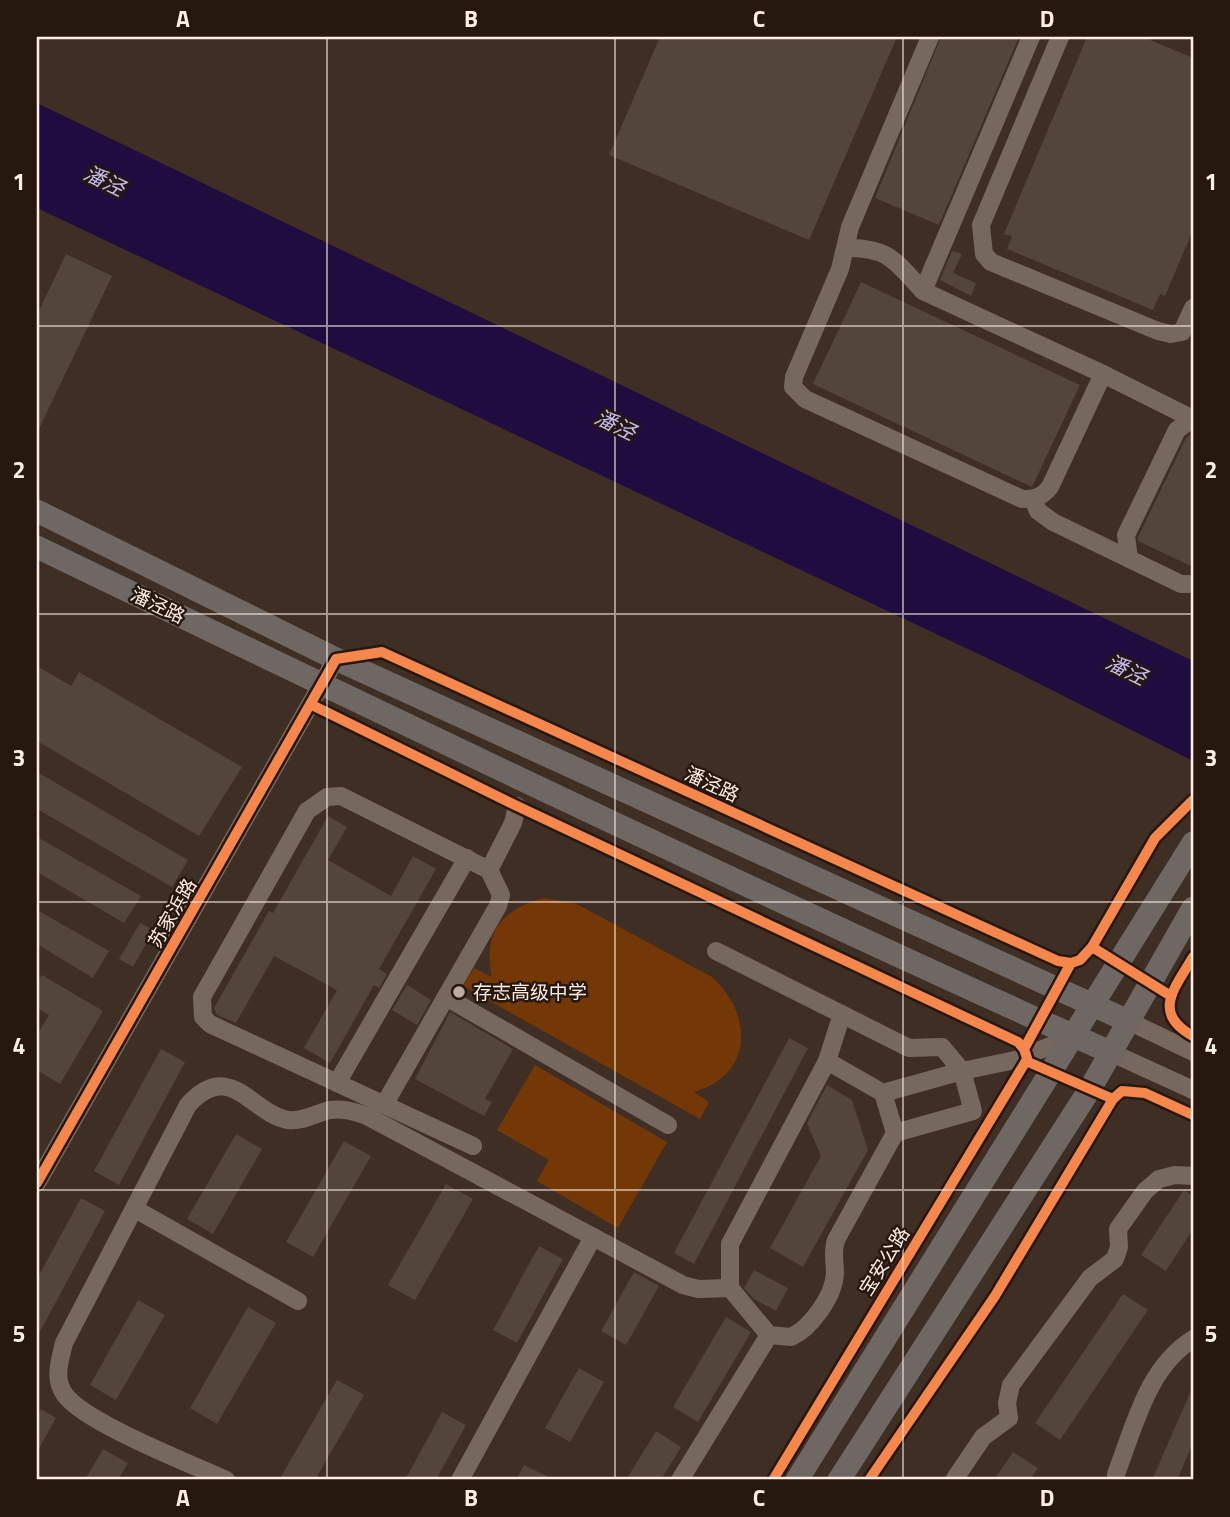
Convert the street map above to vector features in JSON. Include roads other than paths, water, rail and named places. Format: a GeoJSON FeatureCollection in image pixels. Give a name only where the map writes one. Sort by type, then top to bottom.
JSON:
{"type":"FeatureCollection","features":[{"type":"Feature","properties":{"kind":"main road","name":"潘泾路"},"geometry":{"type":"LineString","coordinates":[[37,511],[336,659],[1128,1021]]}},
{"type":"Feature","properties":{"kind":"main road","name":"潘泾路"},"geometry":{"type":"LineString","coordinates":[[37,547],[322,687],[1111,1053]]}},
{"type":"Feature","properties":{"kind":"main road"},"geometry":{"type":"LineString","coordinates":[[797,1480],[1193,843]]}},
{"type":"Feature","properties":{"kind":"main road"},"geometry":{"type":"LineString","coordinates":[[839,1480],[1111,1053],[1193,908]]}},
{"type":"Feature","properties":{"kind":"street"},"geometry":{"type":"LineString","coordinates":[[930,37],[850,227],[846,248],[793,377],[793,387],[798,394],[1022,499],[1033,499],[1043,496],[1050,487],[1103,374]]}},
{"type":"Feature","properties":{"kind":"street"},"geometry":{"type":"LineString","coordinates":[[923,291],[1031,37]]}},
{"type":"Feature","properties":{"kind":"street"},"geometry":{"type":"LineString","coordinates":[[1060,37],[981,225],[984,254],[991,262],[1158,331],[1171,334],[1182,331],[1193,308]]}},
{"type":"Feature","properties":{"kind":"street"},"geometry":{"type":"LineString","coordinates":[[846,248],[866,247],[892,257],[923,291],[1103,374],[1192,419],[1177,430],[1126,535],[1129,559]]}},
{"type":"Feature","properties":{"kind":"street"},"geometry":{"type":"LineString","coordinates":[[1033,499],[1043,517],[1181,584],[1193,584]]}},
{"type":"Feature","properties":{"kind":"street","name":"苏家浜路"},"geometry":{"type":"LineString","coordinates":[[37,1183],[336,659]]}},
{"type":"Feature","properties":{"kind":"street"},"geometry":{"type":"LineString","coordinates":[[384,1105],[498,906],[500,895],[489,870],[341,796],[327,797],[307,811],[202,997],[200,1010],[210,1024],[384,1105],[473,1146]]}},
{"type":"Feature","properties":{"kind":"street"},"geometry":{"type":"LineString","coordinates":[[489,870],[513,823],[517,806]]}},
{"type":"Feature","properties":{"kind":"street"},"geometry":{"type":"LineString","coordinates":[[337,1083],[467,858]]}},
{"type":"Feature","properties":{"kind":"street"},"geometry":{"type":"LineString","coordinates":[[716,951],[842,1014],[909,1048],[942,1047],[962,1071],[973,1111],[895,1133],[836,1240],[833,1251],[835,1275],[811,1323],[791,1337],[769,1335],[730,1288],[730,1244],[827,1061],[842,1014]]}},
{"type":"Feature","properties":{"kind":"street"},"geometry":{"type":"LineString","coordinates":[[446,997],[668,1125]]}},
{"type":"Feature","properties":{"kind":"street","name":"潘泾路"},"geometry":{"type":"LineString","coordinates":[[1128,1021],[1193,1052]]}},
{"type":"Feature","properties":{"kind":"street"},"geometry":{"type":"LineString","coordinates":[[883,1093],[962,1071],[1015,1060],[1075,1036]]}},
{"type":"Feature","properties":{"kind":"street","name":"潘泾路"},"geometry":{"type":"LineString","coordinates":[[1111,1053],[1193,1090]]}},
{"type":"Feature","properties":{"kind":"street"},"geometry":{"type":"LineString","coordinates":[[827,1061],[883,1093],[895,1133]]}},
{"type":"Feature","properties":{"kind":"street"},"geometry":{"type":"LineString","coordinates":[[226,1480],[82,1412],[64,1393],[57,1370],[64,1343],[188,1105],[198,1094],[224,1087],[239,1092],[286,1120],[300,1119],[330,1110],[349,1110],[367,1116],[683,1285],[698,1289],[730,1288]]}},
{"type":"Feature","properties":{"kind":"street"},"geometry":{"type":"LineString","coordinates":[[954,1480],[983,1437],[1009,1418],[1007,1403],[1011,1385],[1090,1278],[1115,1259],[1119,1247],[1118,1229],[1128,1212],[1158,1179],[1193,1176]]}},
{"type":"Feature","properties":{"kind":"street"},"geometry":{"type":"LineString","coordinates":[[135,1209],[298,1301]]}},
{"type":"Feature","properties":{"kind":"street"},"geometry":{"type":"LineString","coordinates":[[460,1480],[593,1237]]}},
{"type":"Feature","properties":{"kind":"street"},"geometry":{"type":"LineString","coordinates":[[680,1480],[769,1335]]}},
{"type":"Feature","properties":{"kind":"street"},"geometry":{"type":"LineString","coordinates":[[1116,1480],[1116,1474],[1161,1366],[1177,1349],[1193,1339]]}},
{"type":"Feature","properties":{"kind":"water","name":"潘泾"},"geometry":{"type":"Polygon","coordinates":[[[37,103],[1193,661],[1193,761],[1008,668],[37,208],[37,103]]]}},
{"type":"Feature","properties":{"kind":"place","name":"存志高级中学"},"geometry":{"type":"Point","coordinates":[459,992]}}]}
